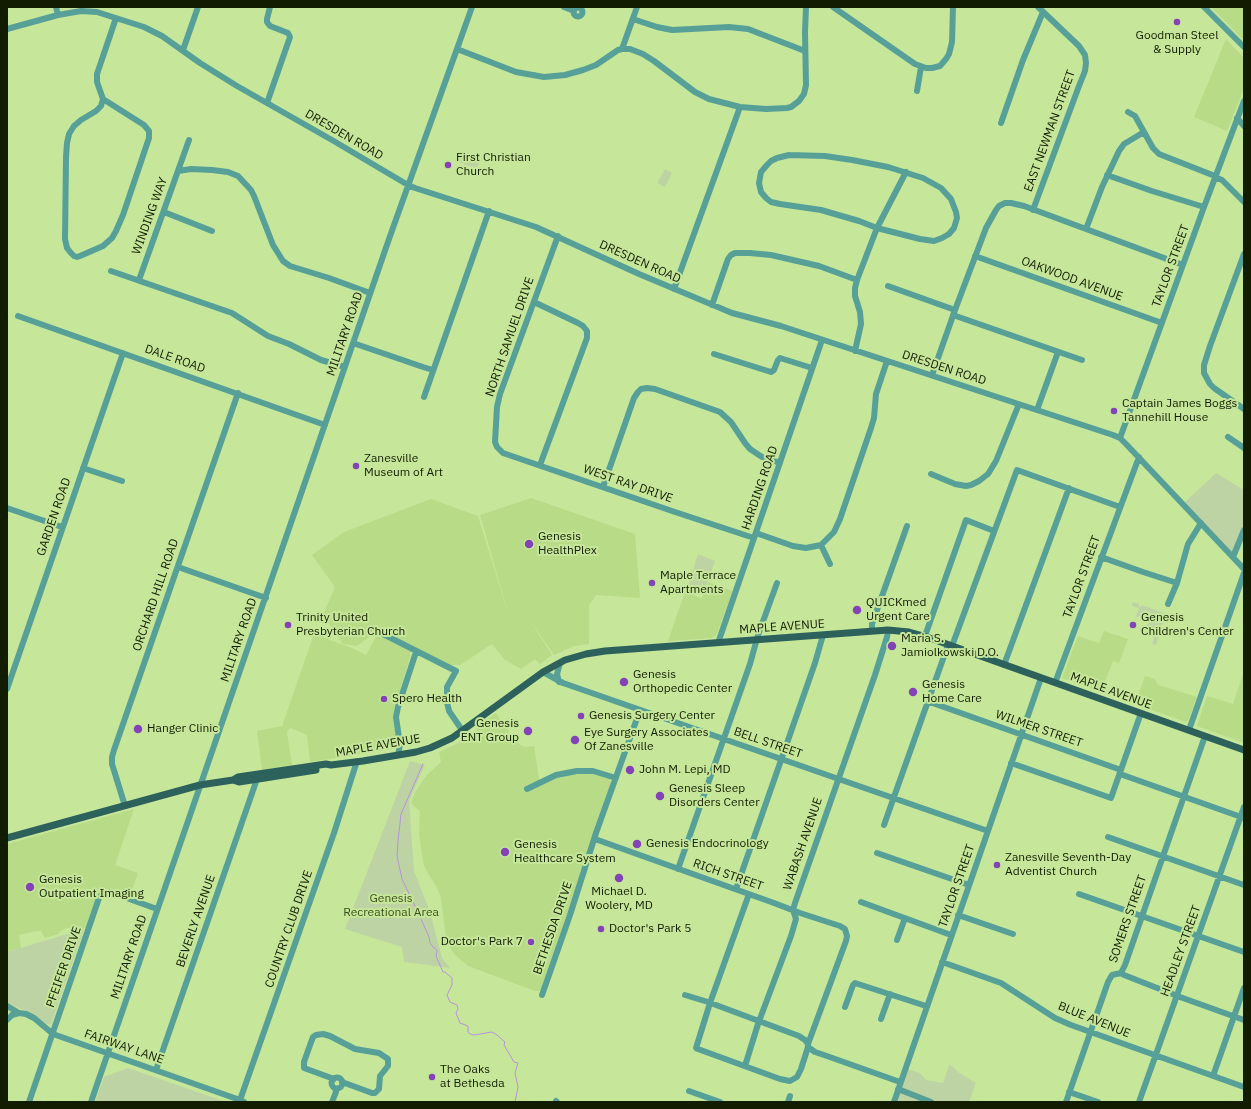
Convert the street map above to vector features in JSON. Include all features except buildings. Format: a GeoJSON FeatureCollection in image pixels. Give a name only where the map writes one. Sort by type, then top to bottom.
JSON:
{"type":"FeatureCollection","features":[{"type":"Feature","properties":{"kind":"main road","name":"MAPLE AVENUE"},"geometry":{"type":"LineString","coordinates":[[7,838],[200,786],[233,780],[238,777],[416,752],[452,738],[543,672],[560,663],[586,654],[888,630],[909,632],[925,636],[1244,750]]}},
{"type":"Feature","properties":{"kind":"main road","name":"MAPLE AVENUE"},"geometry":{"type":"LineString","coordinates":[[233,780],[239,782],[326,768],[331,765]]}},
{"type":"Feature","properties":{"kind":"street"},"geometry":{"type":"LineString","coordinates":[[56,7],[58,15]]}},
{"type":"Feature","properties":{"kind":"street"},"geometry":{"type":"LineString","coordinates":[[183,50],[198,7]]}},
{"type":"Feature","properties":{"kind":"street"},"geometry":{"type":"LineString","coordinates":[[267,103],[290,37],[288,33],[270,26],[267,22],[270,7]]}},
{"type":"Feature","properties":{"kind":"street","name":"MILITARY ROAD"},"geometry":{"type":"LineString","coordinates":[[91,1102],[370,293],[472,7]]}},
{"type":"Feature","properties":{"kind":"street"},"geometry":{"type":"LineString","coordinates":[[564,7],[574,11]]}},
{"type":"Feature","properties":{"kind":"street"},"geometry":{"type":"LineString","coordinates":[[622,49],[637,7]]}},
{"type":"Feature","properties":{"kind":"street"},"geometry":{"type":"LineString","coordinates":[[457,49],[516,72],[540,77],[565,75],[583,70],[596,65],[614,52],[622,49],[630,49],[643,54],[702,96],[740,107],[777,109],[791,107],[800,101],[804,94],[806,85],[806,7]]}},
{"type":"Feature","properties":{"kind":"street"},"geometry":{"type":"LineString","coordinates":[[834,7],[900,54],[921,67],[926,68],[936,67],[943,63],[946,59],[952,42],[953,7]]}},
{"type":"Feature","properties":{"kind":"street","name":"EAST NEWMAN STREET"},"geometry":{"type":"LineString","coordinates":[[1033,210],[1085,71],[1086,63],[1085,55],[1079,46],[1038,7]]}},
{"type":"Feature","properties":{"kind":"street"},"geometry":{"type":"LineString","coordinates":[[1204,7],[1244,48]]}},
{"type":"Feature","properties":{"kind":"street","name":"DRESDEN ROAD"},"geometry":{"type":"LineString","coordinates":[[7,29],[58,15],[86,11],[97,12],[158,33],[206,67],[408,185],[531,225],[558,236],[613,263],[732,313],[767,322],[1104,431],[1120,438],[1244,569]]}},
{"type":"Feature","properties":{"kind":"street"},"geometry":{"type":"LineString","coordinates":[[1001,123],[1023,60],[1043,12]]}},
{"type":"Feature","properties":{"kind":"street"},"geometry":{"type":"LineString","coordinates":[[103,98],[146,127],[149,134],[148,143],[123,215],[112,238],[108,243],[95,250],[80,256],[74,256],[67,248],[64,239],[67,143],[69,134],[74,126],[99,108],[103,102],[97,82],[97,74],[116,18]]}},
{"type":"Feature","properties":{"kind":"street"},"geometry":{"type":"LineString","coordinates":[[633,19],[672,30],[729,27],[748,29],[805,51]]}},
{"type":"Feature","properties":{"kind":"street"},"geometry":{"type":"LineString","coordinates":[[917,91],[921,67]]}},
{"type":"Feature","properties":{"kind":"street","name":"TAYLOR STREET"},"geometry":{"type":"LineString","coordinates":[[1120,438],[1215,176],[1244,101]]}},
{"type":"Feature","properties":{"kind":"street"},"geometry":{"type":"LineString","coordinates":[[674,289],[740,107]]}},
{"type":"Feature","properties":{"kind":"street"},"geometry":{"type":"LineString","coordinates":[[1128,112],[1135,116],[1158,154],[1215,176],[1222,180],[1244,202]]}},
{"type":"Feature","properties":{"kind":"street"},"geometry":{"type":"LineString","coordinates":[[1237,118],[1244,126]]}},
{"type":"Feature","properties":{"kind":"street"},"geometry":{"type":"LineString","coordinates":[[1086,229],[1107,175],[1122,146],[1144,132]]}},
{"type":"Feature","properties":{"kind":"street"},"geometry":{"type":"LineString","coordinates":[[178,171],[189,140]]}},
{"type":"Feature","properties":{"kind":"street"},"geometry":{"type":"LineString","coordinates":[[796,155],[825,156],[852,160],[906,172],[936,184],[951,199],[957,218],[954,228],[946,236],[934,241],[920,239],[877,228],[821,210],[771,202],[761,192],[759,183],[763,168],[771,161],[783,156],[796,155]]}},
{"type":"Feature","properties":{"kind":"street","name":"WINDING WAY"},"geometry":{"type":"LineString","coordinates":[[139,280],[178,171],[191,169],[212,170],[228,172],[238,176],[251,190],[273,246],[283,261],[290,266],[370,293]]}},
{"type":"Feature","properties":{"kind":"street"},"geometry":{"type":"LineString","coordinates":[[855,350],[861,324],[860,312],[855,296],[857,280],[877,228],[906,172]]}},
{"type":"Feature","properties":{"kind":"street"},"geometry":{"type":"LineString","coordinates":[[1107,175],[1204,207]]}},
{"type":"Feature","properties":{"kind":"street"},"geometry":{"type":"LineString","coordinates":[[932,375],[975,256],[993,214],[999,206],[1011,203],[1033,210],[1183,265]]}},
{"type":"Feature","properties":{"kind":"street"},"geometry":{"type":"LineString","coordinates":[[424,397],[489,211]]}},
{"type":"Feature","properties":{"kind":"street"},"geometry":{"type":"LineString","coordinates":[[164,212],[212,231]]}},
{"type":"Feature","properties":{"kind":"street","name":"NORTH SAMUEL DRIVE"},"geometry":{"type":"LineString","coordinates":[[497,447],[495,442],[498,401],[558,236]]}},
{"type":"Feature","properties":{"kind":"street"},"geometry":{"type":"LineString","coordinates":[[712,305],[728,259],[735,253],[750,253],[784,257],[819,266],[857,280]]}},
{"type":"Feature","properties":{"kind":"street"},"geometry":{"type":"LineString","coordinates":[[1244,254],[1210,346],[1204,365],[1204,373],[1214,388],[1244,409]]}},
{"type":"Feature","properties":{"kind":"street","name":"OAKWOOD AVENUE"},"geometry":{"type":"LineString","coordinates":[[975,256],[1162,323]]}},
{"type":"Feature","properties":{"kind":"street"},"geometry":{"type":"LineString","coordinates":[[111,271],[232,313],[268,336],[289,344],[321,360],[345,367]]}},
{"type":"Feature","properties":{"kind":"street"},"geometry":{"type":"LineString","coordinates":[[888,286],[1082,360]]}},
{"type":"Feature","properties":{"kind":"street"},"geometry":{"type":"LineString","coordinates":[[534,302],[578,323],[587,331],[587,338],[540,465]]}},
{"type":"Feature","properties":{"kind":"street","name":"DALE ROAD"},"geometry":{"type":"LineString","coordinates":[[18,316],[325,425]]}},
{"type":"Feature","properties":{"kind":"street","name":"HARDING ROAD"},"geometry":{"type":"LineString","coordinates":[[718,643],[822,340]]}},
{"type":"Feature","properties":{"kind":"street"},"geometry":{"type":"LineString","coordinates":[[353,343],[423,368],[433,370]]}},
{"type":"Feature","properties":{"kind":"street"},"geometry":{"type":"LineString","coordinates":[[1037,410],[1058,352]]}},
{"type":"Feature","properties":{"kind":"street","name":"GARDEN ROAD"},"geometry":{"type":"LineString","coordinates":[[7,689],[123,353]]}},
{"type":"Feature","properties":{"kind":"street"},"geometry":{"type":"LineString","coordinates":[[714,354],[771,372],[774,370],[780,358],[812,368]]}},
{"type":"Feature","properties":{"kind":"street"},"geometry":{"type":"LineString","coordinates":[[830,564],[821,545],[834,532],[839,520],[873,423],[876,394],[888,361]]}},
{"type":"Feature","properties":{"kind":"street"},"geometry":{"type":"LineString","coordinates":[[603,487],[634,398],[641,389],[647,388],[655,389],[720,412],[731,422],[750,449],[762,456],[780,463]]}},
{"type":"Feature","properties":{"kind":"street","name":"ORCHARD HILL ROAD"},"geometry":{"type":"LineString","coordinates":[[125,806],[112,764],[112,757],[238,393]]}},
{"type":"Feature","properties":{"kind":"street"},"geometry":{"type":"LineString","coordinates":[[931,474],[955,484],[966,486],[979,481],[988,474],[996,461],[1019,404]]}},
{"type":"Feature","properties":{"kind":"street"},"geometry":{"type":"LineString","coordinates":[[1228,437],[1244,448]]}},
{"type":"Feature","properties":{"kind":"street","name":"WEST RAY DRIVE"},"geometry":{"type":"LineString","coordinates":[[497,447],[503,453],[706,523],[797,547],[806,548],[821,545]]}},
{"type":"Feature","properties":{"kind":"street","name":"TAYLOR STREET"},"geometry":{"type":"LineString","coordinates":[[1055,683],[1138,457]]}},
{"type":"Feature","properties":{"kind":"street"},"geometry":{"type":"LineString","coordinates":[[83,468],[122,481]]}},
{"type":"Feature","properties":{"kind":"street"},"geometry":{"type":"LineString","coordinates":[[884,825],[927,701],[950,646],[1017,470],[1120,507]]}},
{"type":"Feature","properties":{"kind":"street"},"geometry":{"type":"LineString","coordinates":[[1004,665],[1069,488]]}},
{"type":"Feature","properties":{"kind":"street"},"geometry":{"type":"LineString","coordinates":[[7,508],[62,527]]}},
{"type":"Feature","properties":{"kind":"street"},"geometry":{"type":"LineString","coordinates":[[925,636],[966,520],[994,531]]}},
{"type":"Feature","properties":{"kind":"street"},"geometry":{"type":"LineString","coordinates":[[1168,604],[1177,583],[1189,542],[1201,523]]}},
{"type":"Feature","properties":{"kind":"street"},"geometry":{"type":"LineString","coordinates":[[872,632],[872,624],[907,526]]}},
{"type":"Feature","properties":{"kind":"street"},"geometry":{"type":"LineString","coordinates":[[1233,557],[1244,530]]}},
{"type":"Feature","properties":{"kind":"street"},"geometry":{"type":"LineString","coordinates":[[1102,557],[1177,583]]}},
{"type":"Feature","properties":{"kind":"street"},"geometry":{"type":"LineString","coordinates":[[178,567],[266,598]]}},
{"type":"Feature","properties":{"kind":"street"},"geometry":{"type":"LineString","coordinates":[[1189,730],[1244,573]]}},
{"type":"Feature","properties":{"kind":"street"},"geometry":{"type":"LineString","coordinates":[[678,869],[777,583]]}},
{"type":"Feature","properties":{"kind":"street"},"geometry":{"type":"LineString","coordinates":[[373,629],[456,671],[447,686],[446,702],[449,711],[462,730]]}},
{"type":"Feature","properties":{"kind":"street","name":"WABASH AVENUE"},"geometry":{"type":"LineString","coordinates":[[745,1066],[794,926],[796,919],[793,910],[795,903],[884,648],[888,630]]}},
{"type":"Feature","properties":{"kind":"street"},"geometry":{"type":"LineString","coordinates":[[736,889],[823,635]]}},
{"type":"Feature","properties":{"kind":"street"},"geometry":{"type":"LineString","coordinates":[[398,755],[400,745],[396,717],[416,652]]}},
{"type":"Feature","properties":{"kind":"street"},"geometry":{"type":"LineString","coordinates":[[559,682],[557,674],[560,663]]}},
{"type":"Feature","properties":{"kind":"street","name":"BELL STREET"},"geometry":{"type":"LineString","coordinates":[[543,672],[559,682],[988,831]]}},
{"type":"Feature","properties":{"kind":"street","name":"TAYLOR STREET"},"geometry":{"type":"LineString","coordinates":[[894,1102],[926,1006],[1041,678]]}},
{"type":"Feature","properties":{"kind":"street","name":"WILMER STREET"},"geometry":{"type":"LineString","coordinates":[[927,701],[1242,817]]}},
{"type":"Feature","properties":{"kind":"street","name":"BETHESDA DRIVE"},"geometry":{"type":"LineString","coordinates":[[542,995],[640,710]]}},
{"type":"Feature","properties":{"kind":"street"},"geometry":{"type":"LineString","coordinates":[[1011,763],[1111,798],[1141,713]]}},
{"type":"Feature","properties":{"kind":"street","name":"SOMERS STREET"},"geometry":{"type":"LineString","coordinates":[[1066,1102],[1110,978],[1121,972],[1125,965],[1205,736]]}},
{"type":"Feature","properties":{"kind":"street"},"geometry":{"type":"LineString","coordinates":[[400,745],[408,753]]}},
{"type":"Feature","properties":{"kind":"street","name":"COUNTRY CLUB DRIVE"},"geometry":{"type":"LineString","coordinates":[[242,1101],[336,827],[357,761]]}},
{"type":"Feature","properties":{"kind":"street"},"geometry":{"type":"LineString","coordinates":[[527,789],[556,775],[583,770],[593,771],[616,778]]}},
{"type":"Feature","properties":{"kind":"street","name":"BEVERLY AVENUE"},"geometry":{"type":"LineString","coordinates":[[156,1070],[257,779]]}},
{"type":"Feature","properties":{"kind":"street","name":"HEADLEY STREET"},"geometry":{"type":"LineString","coordinates":[[1139,1102],[1176,996],[1242,817],[1244,807]]}},
{"type":"Feature","properties":{"kind":"street"},"geometry":{"type":"LineString","coordinates":[[1108,837],[1244,885]]}},
{"type":"Feature","properties":{"kind":"street","name":"RICH STREET"},"geometry":{"type":"LineString","coordinates":[[595,839],[840,926],[847,932],[808,1046]]}},
{"type":"Feature","properties":{"kind":"street"},"geometry":{"type":"LineString","coordinates":[[877,852],[969,885]]}},
{"type":"Feature","properties":{"kind":"street","name":"PFEIFER DRIVE"},"geometry":{"type":"LineString","coordinates":[[29,1102],[99,898],[104,893],[110,892],[157,909]]}},
{"type":"Feature","properties":{"kind":"street"},"geometry":{"type":"LineString","coordinates":[[749,894],[710,1003],[696,1048],[784,1081],[790,1081],[799,1074],[808,1046]]}},
{"type":"Feature","properties":{"kind":"street"},"geometry":{"type":"LineString","coordinates":[[1079,894],[1244,952]]}},
{"type":"Feature","properties":{"kind":"street"},"geometry":{"type":"LineString","coordinates":[[861,902],[951,934]]}},
{"type":"Feature","properties":{"kind":"street"},"geometry":{"type":"LineString","coordinates":[[958,915],[1013,934]]}},
{"type":"Feature","properties":{"kind":"street"},"geometry":{"type":"LineString","coordinates":[[897,940],[905,918]]}},
{"type":"Feature","properties":{"kind":"street","name":"BLUE AVENUE"},"geometry":{"type":"LineString","coordinates":[[942,962],[1001,983],[1055,1018],[1071,1025],[1244,1087]]}},
{"type":"Feature","properties":{"kind":"street"},"geometry":{"type":"LineString","coordinates":[[1121,972],[1124,975],[1176,996],[1244,1020]]}},
{"type":"Feature","properties":{"kind":"street"},"geometry":{"type":"LineString","coordinates":[[845,1007],[855,983],[926,1006]]}},
{"type":"Feature","properties":{"kind":"street"},"geometry":{"type":"LineString","coordinates":[[1213,1076],[1244,988]]}},
{"type":"Feature","properties":{"kind":"street"},"geometry":{"type":"LineString","coordinates":[[881,1019],[890,994]]}},
{"type":"Feature","properties":{"kind":"street"},"geometry":{"type":"LineString","coordinates":[[685,995],[799,1036],[805,1040],[808,1046],[815,1052],[900,1082]]}},
{"type":"Feature","properties":{"kind":"street","name":"FAIRWAY LANE"},"geometry":{"type":"LineString","coordinates":[[7,1006],[19,1013],[26,1014],[34,1018],[53,1034],[242,1101]]}},
{"type":"Feature","properties":{"kind":"street"},"geometry":{"type":"LineString","coordinates":[[7,1020],[12,1015],[19,1013]]}},
{"type":"Feature","properties":{"kind":"street"},"geometry":{"type":"LineString","coordinates":[[323,1034],[330,1036],[355,1048],[379,1053],[388,1059],[388,1066],[380,1076],[379,1089],[375,1093],[342,1082],[340,1079],[334,1079],[304,1068],[303,1065],[310,1045],[316,1035],[323,1034]]}},
{"type":"Feature","properties":{"kind":"street"},"geometry":{"type":"LineString","coordinates":[[332,1102],[336,1092],[332,1084],[334,1079]]}},
{"type":"Feature","properties":{"kind":"street"},"geometry":{"type":"LineString","coordinates":[[335,1088],[338,1089],[341,1087],[342,1082]]}},
{"type":"Feature","properties":{"kind":"street"},"geometry":{"type":"LineString","coordinates":[[898,1089],[931,1102]]}},
{"type":"Feature","properties":{"kind":"street"},"geometry":{"type":"LineString","coordinates":[[689,1091],[720,1102]]}},
{"type":"Feature","properties":{"kind":"street"},"geometry":{"type":"LineString","coordinates":[[1069,1092],[1098,1102]]}},
{"type":"Feature","properties":{"kind":"shaded area"},"geometry":{"type":"Polygon","coordinates":[[[1211,7],[1244,7],[1244,41],[1211,7]]]}},
{"type":"Feature","properties":{"kind":"shaded area"},"geometry":{"type":"Polygon","coordinates":[[[1226,39],[1244,58],[1244,88],[1227,131],[1194,117],[1226,39]]]}},
{"type":"Feature","properties":{"kind":"shaded area"},"geometry":{"type":"Polygon","coordinates":[[[531,498],[635,534],[640,598],[596,595],[589,605],[589,644],[574,646],[554,655],[527,616],[552,655],[540,664],[535,659],[521,669],[505,660],[492,644],[460,665],[450,665],[374,626],[369,637],[357,646],[343,644],[323,615],[335,587],[312,555],[344,532],[431,499],[478,516],[510,620],[480,515],[531,498]]]}},
{"type":"Feature","properties":{"kind":"shaded area"},"geometry":{"type":"Polygon","coordinates":[[[708,582],[733,591],[716,636],[712,638],[668,641],[685,592],[702,598],[708,582]]]}},
{"type":"Feature","properties":{"kind":"shaded area"},"geometry":{"type":"Polygon","coordinates":[[[1104,631],[1128,639],[1119,663],[1113,661],[1101,692],[1062,678],[1078,636],[1099,643],[1104,631]]]}},
{"type":"Feature","properties":{"kind":"shaded area"},"geometry":{"type":"Polygon","coordinates":[[[314,634],[352,648],[366,655],[377,635],[410,651],[410,657],[394,710],[396,745],[392,749],[310,762],[307,735],[290,728],[287,732],[292,765],[262,770],[257,731],[282,726],[314,634]]]}},
{"type":"Feature","properties":{"kind":"shaded area"},"geometry":{"type":"Polygon","coordinates":[[[1244,671],[1244,743],[1197,726],[1207,696],[1233,704],[1244,671]]]}},
{"type":"Feature","properties":{"kind":"shaded area"},"geometry":{"type":"Polygon","coordinates":[[[1145,676],[1155,679],[1158,685],[1197,697],[1188,721],[1186,722],[1135,704],[1145,676]]]}},
{"type":"Feature","properties":{"kind":"shaded area","name":"Genesis Healthcare System"},"geometry":{"type":"Polygon","coordinates":[[[496,713],[516,742],[522,746],[534,746],[540,785],[558,776],[589,773],[610,779],[611,782],[553,957],[539,991],[535,991],[468,966],[455,955],[450,948],[446,939],[441,898],[423,862],[419,833],[420,811],[411,803],[423,780],[441,762],[439,752],[458,743],[496,713]]]}},
{"type":"Feature","properties":{"kind":"shaded area"},"geometry":{"type":"Polygon","coordinates":[[[134,809],[115,865],[138,873],[130,896],[101,887],[87,928],[67,928],[60,931],[58,934],[45,938],[41,931],[19,935],[21,948],[7,952],[7,844],[134,809]]]}},
{"type":"Feature","properties":{"kind":"green space"},"geometry":{"type":"Polygon","coordinates":[[[461,155],[479,163],[477,169],[459,162],[461,155]]]}},
{"type":"Feature","properties":{"kind":"green space"},"geometry":{"type":"Polygon","coordinates":[[[665,169],[672,173],[665,187],[657,183],[665,169]]]}},
{"type":"Feature","properties":{"kind":"green space"},"geometry":{"type":"Polygon","coordinates":[[[1216,473],[1244,490],[1244,522],[1234,550],[1232,551],[1230,551],[1184,503],[1216,473]]]}},
{"type":"Feature","properties":{"kind":"green space"},"geometry":{"type":"Polygon","coordinates":[[[698,554],[715,561],[704,592],[688,586],[698,554]]]}},
{"type":"Feature","properties":{"kind":"green space"},"geometry":{"type":"Polygon","coordinates":[[[1133,602],[1139,604],[1141,607],[1142,605],[1166,614],[1156,645],[1152,644],[1155,634],[1140,628],[1153,621],[1149,612],[1135,618],[1139,608],[1132,606],[1133,602]]]}},
{"type":"Feature","properties":{"kind":"green space","name":"Genesis Recreational Area"},"geometry":{"type":"Polygon","coordinates":[[[410,761],[425,765],[409,801],[414,871],[430,912],[442,958],[450,968],[404,962],[402,947],[345,929],[410,761]]]}},
{"type":"Feature","properties":{"kind":"green space"},"geometry":{"type":"Polygon","coordinates":[[[84,929],[51,1024],[48,1025],[26,1011],[7,1003],[7,952],[84,929]]]}},
{"type":"Feature","properties":{"kind":"green space"},"geometry":{"type":"Polygon","coordinates":[[[949,1065],[976,1083],[969,1102],[896,1102],[907,1069],[920,1073],[926,1080],[943,1083],[949,1065]]]}},
{"type":"Feature","properties":{"kind":"green space"},"geometry":{"type":"Polygon","coordinates":[[[128,1068],[226,1102],[95,1102],[104,1077],[128,1068]]]}},
{"type":"Feature","properties":{"kind":"waterway"},"geometry":{"type":"LineString","coordinates":[[416,908],[402,879],[397,856],[401,814],[423,764]]}},
{"type":"Feature","properties":{"kind":"waterway"},"geometry":{"type":"LineString","coordinates":[[421,919],[430,943],[437,950],[436,956],[443,972],[452,978],[452,985],[447,995],[450,1002],[457,1005],[458,1009],[456,1013],[460,1023],[468,1026],[468,1032],[470,1034],[474,1035],[492,1032],[497,1035],[505,1042],[504,1045],[514,1062],[518,1063],[515,1073],[518,1087],[515,1102]]}},
{"type":"Feature","properties":{"kind":"place","name":"Goodman Steel & Supply"},"geometry":{"type":"Point","coordinates":[1177,22]}},
{"type":"Feature","properties":{"kind":"place","name":"First Christian Church"},"geometry":{"type":"Point","coordinates":[448,165]}},
{"type":"Feature","properties":{"kind":"place","name":"Captain James Boggs Tannehill House"},"geometry":{"type":"Point","coordinates":[1114,411]}},
{"type":"Feature","properties":{"kind":"place","name":"Zanesville Museum of Art"},"geometry":{"type":"Point","coordinates":[356,466]}},
{"type":"Feature","properties":{"kind":"place","name":"Genesis HealthPlex"},"geometry":{"type":"Point","coordinates":[529,544]}},
{"type":"Feature","properties":{"kind":"place","name":"Maple Terrace Apartments"},"geometry":{"type":"Point","coordinates":[652,583]}},
{"type":"Feature","properties":{"kind":"place","name":"QUICKmed Urgent Care"},"geometry":{"type":"Point","coordinates":[857,610]}},
{"type":"Feature","properties":{"kind":"place","name":"Trinity United Presbyterian Church"},"geometry":{"type":"Point","coordinates":[288,625]}},
{"type":"Feature","properties":{"kind":"place","name":"Genesis Children's Center"},"geometry":{"type":"Point","coordinates":[1133,625]}},
{"type":"Feature","properties":{"kind":"place","name":"Maria S. Jamiolkowski D.O."},"geometry":{"type":"Point","coordinates":[892,646]}},
{"type":"Feature","properties":{"kind":"place","name":"Genesis Orthopedic Center"},"geometry":{"type":"Point","coordinates":[624,682]}},
{"type":"Feature","properties":{"kind":"place","name":"Genesis Home Care"},"geometry":{"type":"Point","coordinates":[913,692]}},
{"type":"Feature","properties":{"kind":"place","name":"Spero Health"},"geometry":{"type":"Point","coordinates":[384,699]}},
{"type":"Feature","properties":{"kind":"place","name":"Genesis Surgery Center"},"geometry":{"type":"Point","coordinates":[581,716]}},
{"type":"Feature","properties":{"kind":"place","name":"Hanger Clinic"},"geometry":{"type":"Point","coordinates":[138,729]}},
{"type":"Feature","properties":{"kind":"place","name":"Genesis ENT Group"},"geometry":{"type":"Point","coordinates":[528,731]}},
{"type":"Feature","properties":{"kind":"place","name":"Eye Surgery Associates Of Zanesville"},"geometry":{"type":"Point","coordinates":[575,740]}},
{"type":"Feature","properties":{"kind":"place","name":"John M. Lepi, MD"},"geometry":{"type":"Point","coordinates":[630,770]}},
{"type":"Feature","properties":{"kind":"place","name":"Genesis Sleep Disorders Center"},"geometry":{"type":"Point","coordinates":[660,796]}},
{"type":"Feature","properties":{"kind":"place","name":"Genesis Endocrinology"},"geometry":{"type":"Point","coordinates":[637,844]}},
{"type":"Feature","properties":{"kind":"place","name":"Genesis Healthcare System"},"geometry":{"type":"Point","coordinates":[505,852]}},
{"type":"Feature","properties":{"kind":"place","name":"Zanesville Seventh-Day Adventist Church"},"geometry":{"type":"Point","coordinates":[997,865]}},
{"type":"Feature","properties":{"kind":"place","name":"Michael D. Woolery, MD"},"geometry":{"type":"Point","coordinates":[619,878]}},
{"type":"Feature","properties":{"kind":"place","name":"Genesis Outpatient Imaging"},"geometry":{"type":"Point","coordinates":[30,887]}},
{"type":"Feature","properties":{"kind":"place","name":"Doctor's Park 5"},"geometry":{"type":"Point","coordinates":[601,929]}},
{"type":"Feature","properties":{"kind":"place","name":"Doctor's Park 7"},"geometry":{"type":"Point","coordinates":[531,942]}},
{"type":"Feature","properties":{"kind":"place","name":"The Oaks at Bethesda"},"geometry":{"type":"Point","coordinates":[432,1077]}}]}
